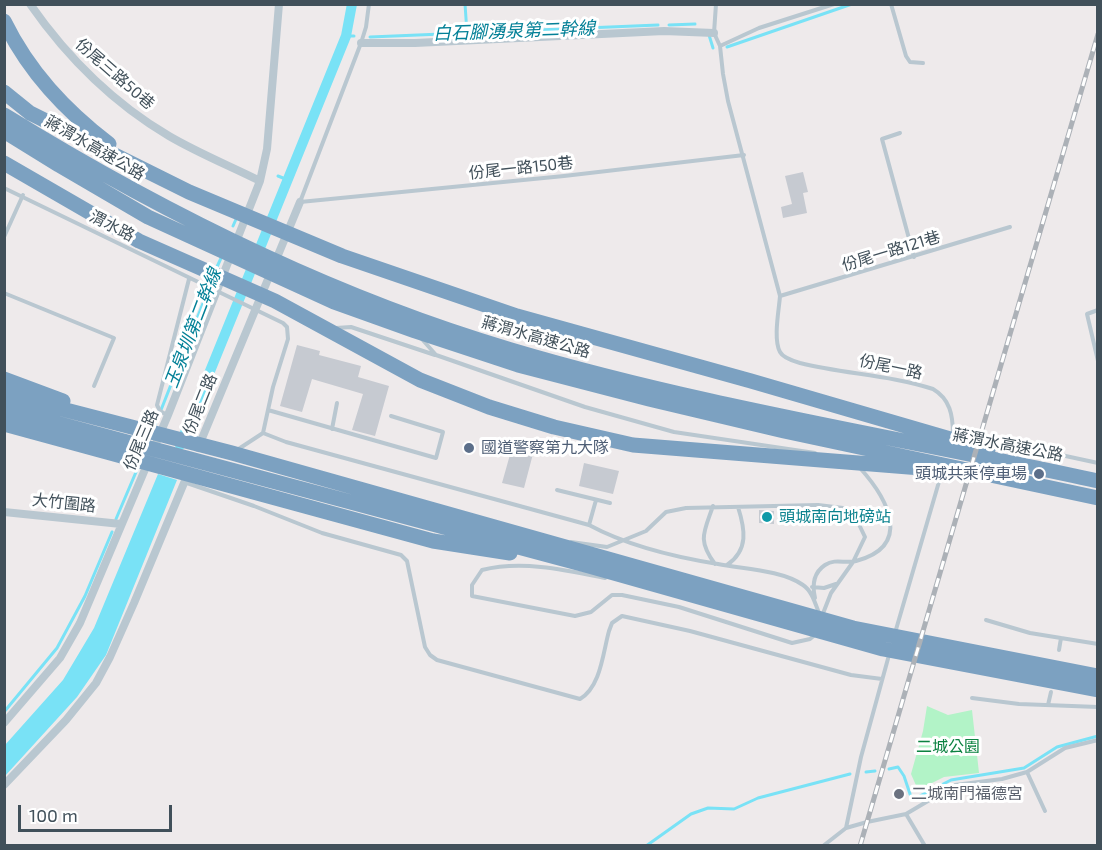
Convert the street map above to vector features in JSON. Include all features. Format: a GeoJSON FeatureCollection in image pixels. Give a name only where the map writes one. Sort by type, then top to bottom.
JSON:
{"type":"FeatureCollection","features":[{"type":"Feature","properties":{"kind":"highway"},"geometry":{"type":"LineString","coordinates":[[4,21],[24,56],[51,92],[78,120],[119,152],[189,192]]}},
{"type":"Feature","properties":{"kind":"highway"},"geometry":{"type":"LineString","coordinates":[[4,92],[30,113],[189,192],[342,256],[417,283],[517,316],[1090,480]]}},
{"type":"Feature","properties":{"kind":"highway","name":"蔣渭水高速公路"},"geometry":{"type":"LineString","coordinates":[[4,115],[226,246]]}},
{"type":"Feature","properties":{"kind":"highway","name":"蔣渭水高速公路"},"geometry":{"type":"LineString","coordinates":[[4,131],[148,217],[226,246],[287,274],[420,320],[511,350],[722,403],[934,460],[948,470],[958,468],[1098,498]]}},
{"type":"Feature","properties":{"kind":"highway"},"geometry":{"type":"LineString","coordinates":[[4,163],[210,281],[275,301],[420,380],[489,407],[554,427],[633,445],[856,463],[934,460]]}},
{"type":"Feature","properties":{"kind":"highway","name":"蔣渭水高速公路"},"geometry":{"type":"LineString","coordinates":[[287,274],[334,302],[518,365],[581,382],[784,431],[934,460],[1090,480]]}},
{"type":"Feature","properties":{"kind":"highway"},"geometry":{"type":"LineString","coordinates":[[4,379],[133,427]]}},
{"type":"Feature","properties":{"kind":"highway"},"geometry":{"type":"LineString","coordinates":[[4,394],[149,431],[210,456],[702,598],[885,642],[942,661],[1098,690]]}},
{"type":"Feature","properties":{"kind":"highway"},"geometry":{"type":"LineString","coordinates":[[4,409],[143,446],[210,456],[232,453],[552,543],[819,625]]}},
{"type":"Feature","properties":{"kind":"highway"},"geometry":{"type":"LineString","coordinates":[[4,424],[433,541],[589,566]]}},
{"type":"Feature","properties":{"kind":"highway"},"geometry":{"type":"LineString","coordinates":[[885,642],[946,646],[1098,676]]}},
{"type":"Feature","properties":{"kind":"street","name":"份尾三路50巷"},"geometry":{"type":"LineString","coordinates":[[30,4],[49,32],[72,58],[126,107],[170,136],[260,181]]}},
{"type":"Feature","properties":{"kind":"street","name":"份尾三路"},"geometry":{"type":"LineString","coordinates":[[4,723],[60,658],[80,623],[168,415],[260,181],[267,149],[279,4]]}},
{"type":"Feature","properties":{"kind":"street"},"geometry":{"type":"LineString","coordinates":[[361,43],[427,43],[664,30],[714,33]]}},
{"type":"Feature","properties":{"kind":"street","name":"份尾二路"},"geometry":{"type":"LineString","coordinates":[[4,785],[66,720],[96,683],[110,657],[300,202]]}},
{"type":"Feature","properties":{"kind":"street","name":"大竹圍路"},"geometry":{"type":"LineString","coordinates":[[4,512],[121,524]]}},
{"type":"Feature","properties":{"kind":"lane","name":"份尾二路"},"geometry":{"type":"LineString","coordinates":[[300,202],[361,43],[369,4]]}},
{"type":"Feature","properties":{"kind":"lane","name":"份尾一路"},"geometry":{"type":"LineString","coordinates":[[716,4],[714,33],[720,46],[726,92],[780,296],[777,343],[783,356],[798,362],[921,385],[942,394],[950,408],[953,435],[882,679],[846,828]]}},
{"type":"Feature","properties":{"kind":"lane"},"geometry":{"type":"LineString","coordinates":[[720,46],[759,28],[834,4]]}},
{"type":"Feature","properties":{"kind":"lane"},"geometry":{"type":"LineString","coordinates":[[891,4],[906,56],[910,62],[923,63]]}},
{"type":"Feature","properties":{"kind":"lane"},"geometry":{"type":"LineString","coordinates":[[900,134],[882,139],[914,257]]}},
{"type":"Feature","properties":{"kind":"lane","name":"份尾一路150巷"},"geometry":{"type":"LineString","coordinates":[[300,202],[564,177],[744,155]]}},
{"type":"Feature","properties":{"kind":"lane","name":"渭水路"},"geometry":{"type":"LineString","coordinates":[[4,188],[189,278],[210,281],[283,323],[288,333],[268,410]]}},
{"type":"Feature","properties":{"kind":"lane"},"geometry":{"type":"LineString","coordinates":[[4,237],[22,195]]}},
{"type":"Feature","properties":{"kind":"lane","name":"份尾一路121巷"},"geometry":{"type":"LineString","coordinates":[[780,296],[1010,227]]}},
{"type":"Feature","properties":{"kind":"lane"},"geometry":{"type":"LineString","coordinates":[[168,415],[160,411],[157,405],[189,278]]}},
{"type":"Feature","properties":{"kind":"lane"},"geometry":{"type":"LineString","coordinates":[[4,293],[114,338],[94,387]]}},
{"type":"Feature","properties":{"kind":"lane"},"geometry":{"type":"LineString","coordinates":[[1098,310],[1087,314],[1098,361]]}},
{"type":"Feature","properties":{"kind":"lane"},"geometry":{"type":"LineString","coordinates":[[327,328],[351,327],[609,414],[688,435],[811,451],[832,461]]}},
{"type":"Feature","properties":{"kind":"lane"},"geometry":{"type":"LineString","coordinates":[[415,331],[436,355]]}},
{"type":"Feature","properties":{"kind":"lane"},"geometry":{"type":"LineString","coordinates":[[332,429],[337,403]]}},
{"type":"Feature","properties":{"kind":"lane"},"geometry":{"type":"LineString","coordinates":[[232,453],[263,434],[268,410],[436,458],[444,432],[391,416]]}},
{"type":"Feature","properties":{"kind":"lane"},"geometry":{"type":"LineString","coordinates":[[263,434],[589,525],[622,541],[715,564],[783,576],[813,588],[824,588],[839,583]]}},
{"type":"Feature","properties":{"kind":"lane"},"geometry":{"type":"LineString","coordinates":[[1010,444],[1098,463]]}},
{"type":"Feature","properties":{"kind":"lane"},"geometry":{"type":"LineString","coordinates":[[819,625],[813,588],[816,575],[826,564],[840,560],[853,562],[875,554],[882,549],[888,538],[890,515],[880,491],[856,463]]}},
{"type":"Feature","properties":{"kind":"lane"},"geometry":{"type":"LineString","coordinates":[[184,482],[322,533],[401,555],[407,561],[425,647],[437,660],[580,699],[588,694],[594,685],[609,631],[612,624],[622,616],[690,631],[851,675],[882,679]]}},
{"type":"Feature","properties":{"kind":"lane"},"geometry":{"type":"LineString","coordinates":[[557,490],[610,503]]}},
{"type":"Feature","properties":{"kind":"lane"},"geometry":{"type":"LineString","coordinates":[[589,525],[596,500]]}},
{"type":"Feature","properties":{"kind":"lane"},"geometry":{"type":"LineString","coordinates":[[552,543],[577,542],[607,547],[646,531],[666,512],[713,506],[818,504],[843,508],[854,514],[865,537],[853,562],[826,602],[819,625],[810,639],[792,643],[679,607],[622,595],[612,595],[591,612],[575,616],[472,596],[472,585],[482,570],[502,566],[554,568],[614,580]]}},
{"type":"Feature","properties":{"kind":"lane"},"geometry":{"type":"LineString","coordinates":[[713,506],[704,534],[704,550],[715,564]]}},
{"type":"Feature","properties":{"kind":"lane"},"geometry":{"type":"LineString","coordinates":[[727,566],[736,559],[742,547],[744,526],[738,507]]}},
{"type":"Feature","properties":{"kind":"lane"},"geometry":{"type":"LineString","coordinates":[[625,582],[702,598]]}},
{"type":"Feature","properties":{"kind":"lane"},"geometry":{"type":"LineString","coordinates":[[805,586],[815,603]]}},
{"type":"Feature","properties":{"kind":"lane"},"geometry":{"type":"LineString","coordinates":[[986,620],[1014,630],[1098,644]]}},
{"type":"Feature","properties":{"kind":"lane"},"geometry":{"type":"LineString","coordinates":[[1059,650],[1061,638]]}},
{"type":"Feature","properties":{"kind":"lane"},"geometry":{"type":"LineString","coordinates":[[1048,705],[1051,692]]}},
{"type":"Feature","properties":{"kind":"lane"},"geometry":{"type":"LineString","coordinates":[[972,698],[1098,707]]}},
{"type":"Feature","properties":{"kind":"lane"},"geometry":{"type":"LineString","coordinates":[[823,846],[846,828],[906,814],[955,785],[1027,772],[1065,748],[1098,740]]}},
{"type":"Feature","properties":{"kind":"lane"},"geometry":{"type":"LineString","coordinates":[[1027,772],[1045,811]]}},
{"type":"Feature","properties":{"kind":"lane"},"geometry":{"type":"LineString","coordinates":[[906,814],[925,846]]}},
{"type":"Feature","properties":{"kind":"green space","name":"二城公園"},"geometry":{"type":"Polygon","coordinates":[[[927,706],[948,715],[972,710],[979,773],[944,777],[918,790],[911,774],[923,731],[927,706]]]}},
{"type":"Feature","properties":{"kind":"water"},"geometry":{"type":"Polygon","coordinates":[[[158,474],[177,480],[106,655],[77,697],[5,776],[5,745],[63,680],[94,628],[158,474]]]}},
{"type":"Feature","properties":{"kind":"building"},"geometry":{"type":"Polygon","coordinates":[[[803,172],[808,192],[803,193],[807,213],[783,218],[781,207],[792,204],[785,176],[803,172]]]}},
{"type":"Feature","properties":{"kind":"building"},"geometry":{"type":"Polygon","coordinates":[[[297,345],[320,351],[319,355],[361,366],[358,377],[389,386],[375,436],[352,430],[363,394],[312,379],[302,412],[280,406],[297,345]]]}},
{"type":"Feature","properties":{"kind":"building"},"geometry":{"type":"Polygon","coordinates":[[[513,444],[534,450],[524,488],[502,483],[513,444]]]}},
{"type":"Feature","properties":{"kind":"building"},"geometry":{"type":"Polygon","coordinates":[[[584,463],[619,471],[613,494],[579,486],[584,463]]]}},
{"type":"Feature","properties":{"kind":"building","name":"頭城南向地磅站"},"geometry":{"type":"Polygon","coordinates":[[[759,510],[774,511],[774,524],[759,523],[759,510]]]}},
{"type":"Feature","properties":{"kind":"waterway"},"geometry":{"type":"LineString","coordinates":[[180,445],[346,36],[352,4]]}},
{"type":"Feature","properties":{"kind":"waterway"},"geometry":{"type":"LineString","coordinates":[[465,4],[467,33]]}},
{"type":"Feature","properties":{"kind":"waterway","name":"白石腳湧泉第二幹線"},"geometry":{"type":"LineString","coordinates":[[727,47],[852,4]]}},
{"type":"Feature","properties":{"kind":"waterway","name":"白石腳湧泉第二幹線"},"geometry":{"type":"LineString","coordinates":[[669,25],[695,24]]}},
{"type":"Feature","properties":{"kind":"waterway","name":"白石腳湧泉第二幹線"},"geometry":{"type":"LineString","coordinates":[[370,37],[658,25]]}},
{"type":"Feature","properties":{"kind":"waterway","name":"白石腳湧泉第二幹線"},"geometry":{"type":"LineString","coordinates":[[709,35],[713,48]]}},
{"type":"Feature","properties":{"kind":"waterway","name":"白石腳湧泉第二幹線"},"geometry":{"type":"LineString","coordinates":[[346,36],[354,36]]}},
{"type":"Feature","properties":{"kind":"waterway"},"geometry":{"type":"LineString","coordinates":[[278,176],[288,180]]}},
{"type":"Feature","properties":{"kind":"waterway","name":"玉泉圳第二幹線"},"geometry":{"type":"LineString","coordinates":[[233,226],[237,217]]}},
{"type":"Feature","properties":{"kind":"waterway","name":"玉泉圳第二幹線"},"geometry":{"type":"LineString","coordinates":[[216,269],[222,256]]}},
{"type":"Feature","properties":{"kind":"waterway","name":"玉泉圳第二幹線"},"geometry":{"type":"LineString","coordinates":[[161,410],[213,278]]}},
{"type":"Feature","properties":{"kind":"waterway","name":"玉泉圳第二幹線"},"geometry":{"type":"LineString","coordinates":[[153,429],[157,419]]}},
{"type":"Feature","properties":{"kind":"waterway","name":"玉泉圳第二幹線"},"geometry":{"type":"LineString","coordinates":[[116,519],[139,465]]}},
{"type":"Feature","properties":{"kind":"waterway","name":"玉泉圳第二幹線"},"geometry":{"type":"LineString","coordinates":[[4,712],[57,648],[85,596],[112,532]]}},
{"type":"Feature","properties":{"kind":"waterway"},"geometry":{"type":"LineString","coordinates":[[889,769],[898,767],[904,776],[912,800],[951,780],[1024,768],[1057,747],[1098,736]]}},
{"type":"Feature","properties":{"kind":"waterway"},"geometry":{"type":"LineString","coordinates":[[866,772],[875,771]]}},
{"type":"Feature","properties":{"kind":"waterway"},"geometry":{"type":"LineString","coordinates":[[646,846],[691,814],[708,808],[734,809],[758,798],[850,774]]}},
{"type":"Feature","properties":{"kind":"railway"},"geometry":{"type":"LineString","coordinates":[[860,846],[1098,34]]}},
{"type":"Feature","properties":{"kind":"place","name":"國道警察第九大隊"},"geometry":{"type":"Point","coordinates":[469,448]}},
{"type":"Feature","properties":{"kind":"place","name":"頭城共乘停車場"},"geometry":{"type":"Point","coordinates":[1039,474]}},
{"type":"Feature","properties":{"kind":"place","name":"頭城南向地磅站"},"geometry":{"type":"Point","coordinates":[767,517]}},
{"type":"Feature","properties":{"kind":"place","name":"二城南門福德宮"},"geometry":{"type":"Point","coordinates":[899,794]}}]}
